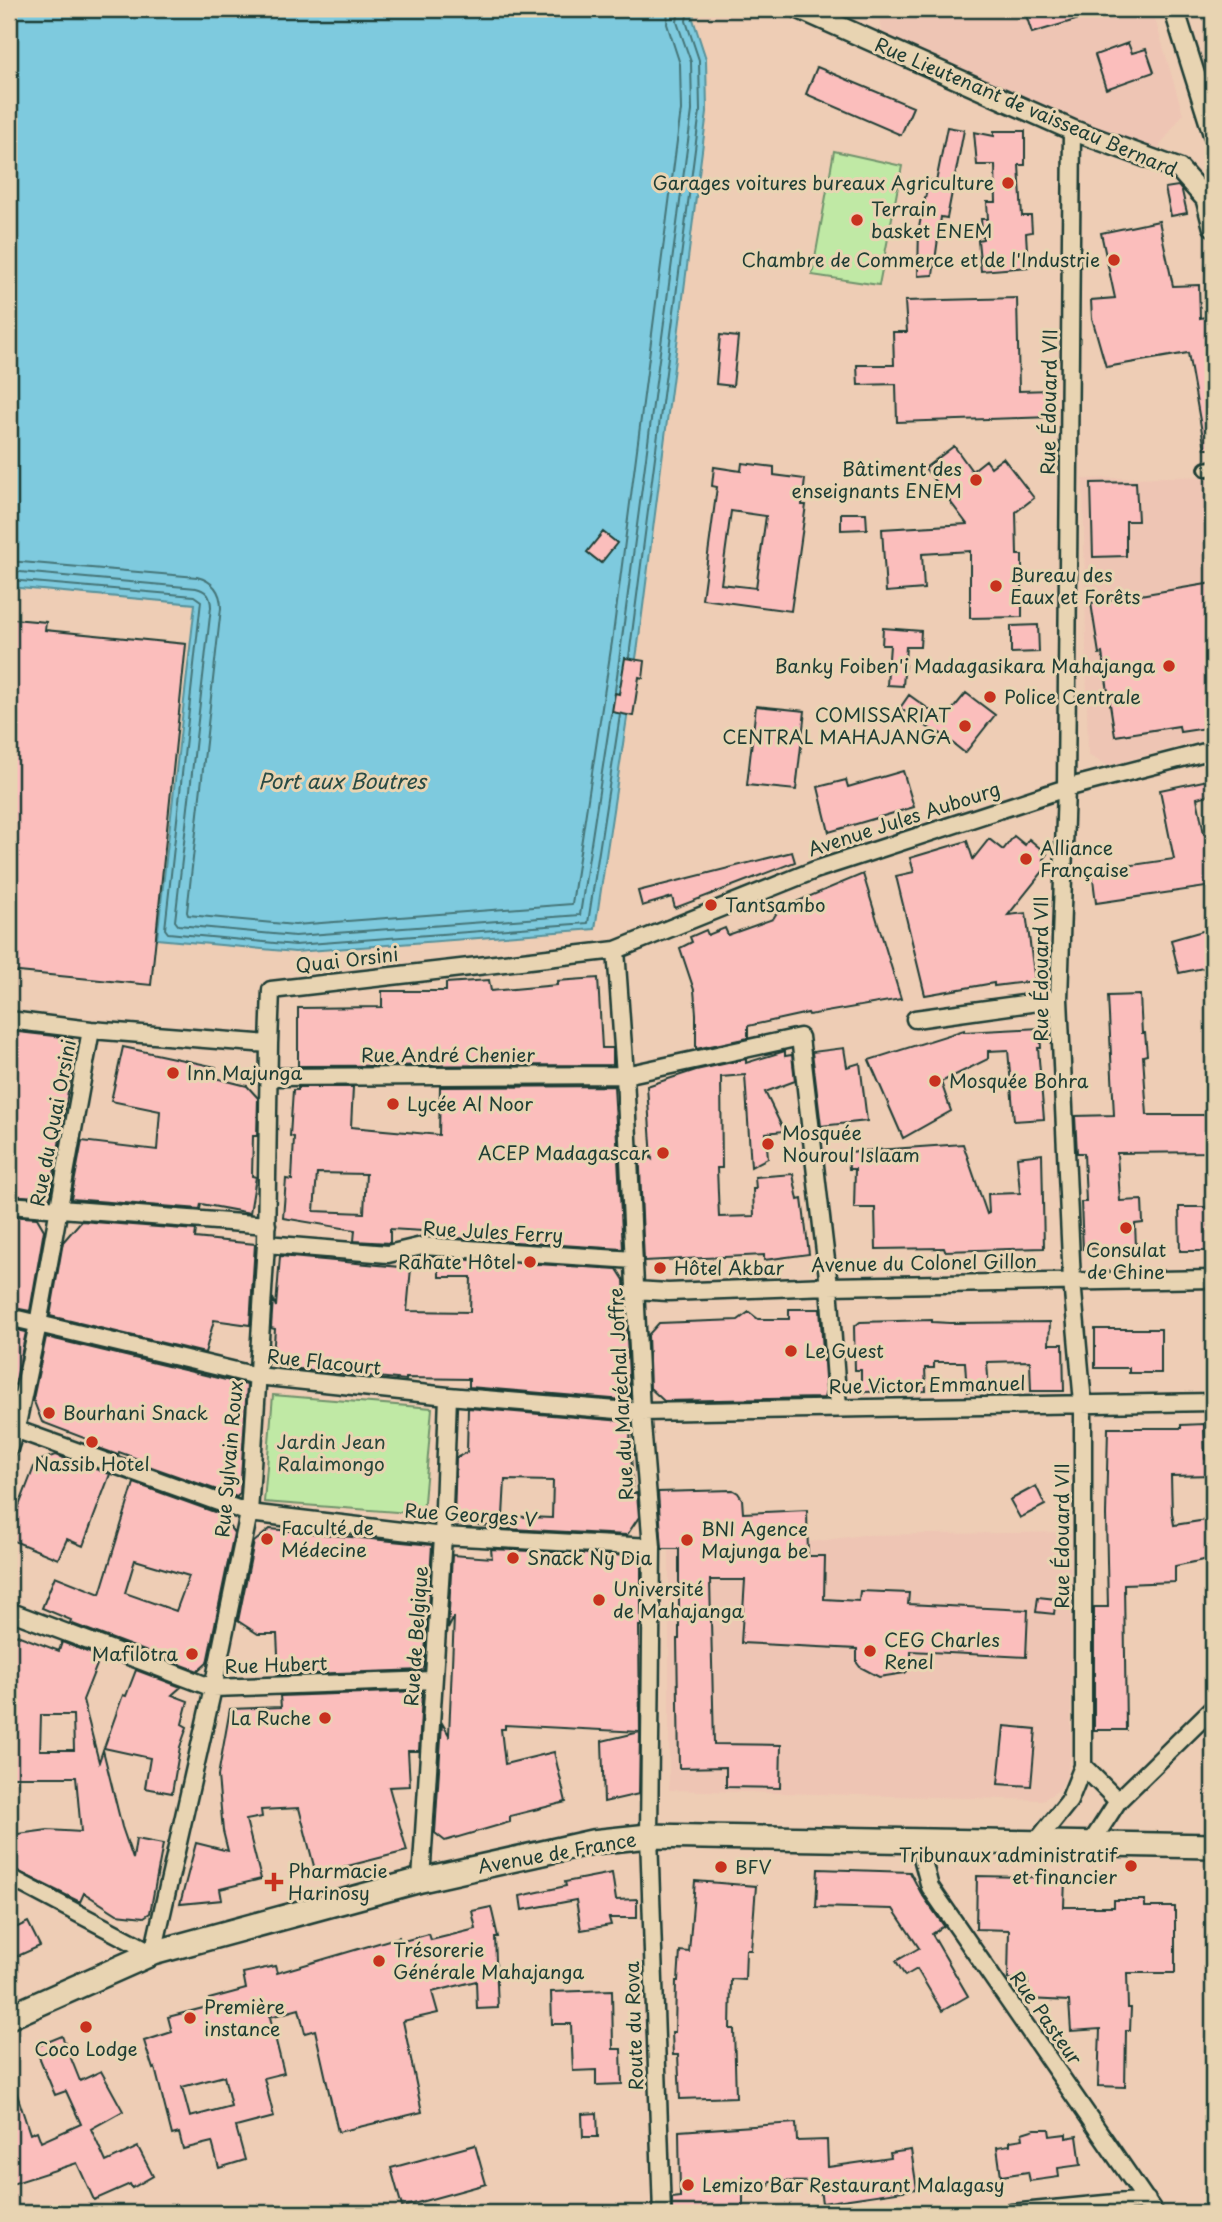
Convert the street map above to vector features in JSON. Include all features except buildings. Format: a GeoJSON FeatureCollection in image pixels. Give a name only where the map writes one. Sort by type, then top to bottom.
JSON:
{"type":"FeatureCollection","features":[{"type":"Feature","properties":{"kind":"main road","name":"Avenue de France"},"geometry":{"type":"LineString","coordinates":[[9,2017],[153,1953],[421,1880],[592,1842],[649,1836],[1213,1846]]}},
{"type":"Feature","properties":{"kind":"street","name":"Rue Lieutenant de vaisseau Bernard"},"geometry":{"type":"LineString","coordinates":[[800,9],[1072,130],[1179,169],[1210,198]]}},
{"type":"Feature","properties":{"kind":"street"},"geometry":{"type":"LineString","coordinates":[[1174,9],[1213,133]]}},
{"type":"Feature","properties":{"kind":"street","name":"Rue Édouard VII"},"geometry":{"type":"LineString","coordinates":[[1072,130],[1066,788],[1059,999],[1072,1281],[1083,1404],[1083,1766]]}},
{"type":"Feature","properties":{"kind":"street"},"geometry":{"type":"LineString","coordinates":[[1210,198],[1213,226]]}},
{"type":"Feature","properties":{"kind":"street","name":"Avenue Jules Aubourg"},"geometry":{"type":"LineString","coordinates":[[616,950],[815,870],[1066,788],[1213,750]]}},
{"type":"Feature","properties":{"kind":"street","name":"Quai Orsini"},"geometry":{"type":"LineString","coordinates":[[269,1044],[271,990],[616,950]]}},
{"type":"Feature","properties":{"kind":"street","name":"Rue du Maréchal Joffre"},"geometry":{"type":"LineString","coordinates":[[616,950],[625,1075],[641,1412],[652,1547],[649,1836]]}},
{"type":"Feature","properties":{"kind":"street"},"geometry":{"type":"LineString","coordinates":[[915,1019],[1059,999]]}},
{"type":"Feature","properties":{"kind":"street"},"geometry":{"type":"LineString","coordinates":[[9,1020],[91,1030],[269,1044]]}},
{"type":"Feature","properties":{"kind":"street","name":"Rue du Quai Orsini"},"geometry":{"type":"LineString","coordinates":[[9,1448],[38,1324],[91,1030]]}},
{"type":"Feature","properties":{"kind":"street","name":"Rue André Chenier"},"geometry":{"type":"LineString","coordinates":[[271,1077],[625,1075],[800,1037],[829,1286]]}},
{"type":"Feature","properties":{"kind":"street","name":"Rue Sylvain Roux"},"geometry":{"type":"LineString","coordinates":[[153,1953],[213,1688],[249,1513],[267,1225],[271,1077],[269,1044]]}},
{"type":"Feature","properties":{"kind":"street"},"geometry":{"type":"LineString","coordinates":[[9,1205],[267,1225]]}},
{"type":"Feature","properties":{"kind":"street","name":"Rue Jules Ferry"},"geometry":{"type":"LineString","coordinates":[[266,1244],[388,1254],[422,1246],[634,1260]]}},
{"type":"Feature","properties":{"kind":"street","name":"Avenue du Colonel Gillon"},"geometry":{"type":"LineString","coordinates":[[635,1290],[668,1292],[829,1286],[1213,1279]]}},
{"type":"Feature","properties":{"kind":"street"},"geometry":{"type":"LineString","coordinates":[[829,1286],[838,1407]]}},
{"type":"Feature","properties":{"kind":"street","name":"Rue Flacourt"},"geometry":{"type":"LineString","coordinates":[[9,1317],[257,1376],[641,1412]]}},
{"type":"Feature","properties":{"kind":"street","name":"Rue de Belgique"},"geometry":{"type":"LineString","coordinates":[[421,1880],[443,1536],[448,1396]]}},
{"type":"Feature","properties":{"kind":"street","name":"Rue Victor Emmanuel"},"geometry":{"type":"LineString","coordinates":[[641,1412],[1213,1402]]}},
{"type":"Feature","properties":{"kind":"street","name":"Rue Georges V"},"geometry":{"type":"LineString","coordinates":[[13,1428],[249,1513],[443,1536],[652,1547]]}},
{"type":"Feature","properties":{"kind":"street","name":"Rue Hubert"},"geometry":{"type":"LineString","coordinates":[[9,1611],[213,1688],[433,1679]]}},
{"type":"Feature","properties":{"kind":"street"},"geometry":{"type":"LineString","coordinates":[[1091,1843],[1118,1801],[1213,1708]]}},
{"type":"Feature","properties":{"kind":"street"},"geometry":{"type":"LineString","coordinates":[[1037,1842],[1069,1801],[1083,1766],[1118,1801]]}},
{"type":"Feature","properties":{"kind":"street","name":"Route du Rova"},"geometry":{"type":"LineString","coordinates":[[649,1836],[662,2213]]}},
{"type":"Feature","properties":{"kind":"street","name":"Rue Pasteur"},"geometry":{"type":"LineString","coordinates":[[917,1839],[930,1887],[1151,2207]]}},
{"type":"Feature","properties":{"kind":"street"},"geometry":{"type":"LineString","coordinates":[[9,1877],[153,1953]]}},
{"type":"Feature","properties":{"kind":"street"},"geometry":{"type":"LineString","coordinates":[[1012,2213],[1151,2207]]}},
{"type":"Feature","properties":{"kind":"shaded area"},"geometry":{"type":"Polygon","coordinates":[[[877,9],[1152,9],[1183,114],[1154,154],[883,35],[877,9]]]}},
{"type":"Feature","properties":{"kind":"shaded area"},"geometry":{"type":"Polygon","coordinates":[[[1213,476],[1213,737],[1108,766],[1088,755],[1083,479],[1213,476]]]}},
{"type":"Feature","properties":{"kind":"shaded area","name":"CEG Charles Renel"},"geometry":{"type":"Polygon","coordinates":[[[1071,1532],[1071,1753],[1067,1776],[1059,1790],[1043,1800],[669,1790],[669,1550],[796,1544],[863,1535],[1071,1532]]]}},
{"type":"Feature","properties":{"kind":"green space","name":"Terrain basket ENEM"},"geometry":{"type":"Polygon","coordinates":[[[834,151],[902,166],[879,285],[812,275],[834,151]]]}},
{"type":"Feature","properties":{"kind":"green space","name":"Jardin Jean Ralaimongo"},"geometry":{"type":"Polygon","coordinates":[[[273,1395],[432,1408],[423,1514],[264,1502],[273,1395]]]}},
{"type":"Feature","properties":{"kind":"water","name":"Port aux Boutres"},"geometry":{"type":"Polygon","coordinates":[[[9,9],[695,9],[693,19],[706,59],[707,112],[638,645],[595,929],[295,952],[157,939],[195,604],[9,587],[9,9]]]}},
{"type":"Feature","properties":{"kind":"place","name":"Garages voitures bureaux Agriculture"},"geometry":{"type":"Point","coordinates":[1008,183]}},
{"type":"Feature","properties":{"kind":"place","name":"Terrain basket ENEM"},"geometry":{"type":"Point","coordinates":[857,220]}},
{"type":"Feature","properties":{"kind":"place","name":"Chambre de Commerce et de l'Industrie"},"geometry":{"type":"Point","coordinates":[1114,260]}},
{"type":"Feature","properties":{"kind":"place","name":"Bâtiment des enseignants ENEM"},"geometry":{"type":"Point","coordinates":[976,480]}},
{"type":"Feature","properties":{"kind":"place","name":"Bureau des Eaux et Forêts"},"geometry":{"type":"Point","coordinates":[996,586]}},
{"type":"Feature","properties":{"kind":"place","name":"Banky Foiben'i Madagasikara Mahajanga"},"geometry":{"type":"Point","coordinates":[1169,666]}},
{"type":"Feature","properties":{"kind":"place","name":"Police Centrale"},"geometry":{"type":"Point","coordinates":[990,697]}},
{"type":"Feature","properties":{"kind":"place","name":"COMISSARIAT CENTRAL MAHAJANGA"},"geometry":{"type":"Point","coordinates":[965,726]}},
{"type":"Feature","properties":{"kind":"place","name":"Alliance Française"},"geometry":{"type":"Point","coordinates":[1026,859]}},
{"type":"Feature","properties":{"kind":"place","name":"Tantsambo"},"geometry":{"type":"Point","coordinates":[711,905]}},
{"type":"Feature","properties":{"kind":"place","name":"Inn Majunga"},"geometry":{"type":"Point","coordinates":[173,1073]}},
{"type":"Feature","properties":{"kind":"place","name":"Mosquée Bohra"},"geometry":{"type":"Point","coordinates":[935,1081]}},
{"type":"Feature","properties":{"kind":"place","name":"Lycée Al Noor"},"geometry":{"type":"Point","coordinates":[393,1104]}},
{"type":"Feature","properties":{"kind":"place","name":"Mosquée Nouroul Islaam"},"geometry":{"type":"Point","coordinates":[768,1144]}},
{"type":"Feature","properties":{"kind":"place","name":"ACEP Madagascar"},"geometry":{"type":"Point","coordinates":[663,1153]}},
{"type":"Feature","properties":{"kind":"place","name":"Consulat de Chine"},"geometry":{"type":"Point","coordinates":[1126,1228]}},
{"type":"Feature","properties":{"kind":"place","name":"Rahate Hôtel"},"geometry":{"type":"Point","coordinates":[530,1262]}},
{"type":"Feature","properties":{"kind":"place","name":"Hôtel Akbar"},"geometry":{"type":"Point","coordinates":[660,1268]}},
{"type":"Feature","properties":{"kind":"place","name":"Le Guest"},"geometry":{"type":"Point","coordinates":[791,1351]}},
{"type":"Feature","properties":{"kind":"place","name":"Bourhani Snack"},"geometry":{"type":"Point","coordinates":[49,1413]}},
{"type":"Feature","properties":{"kind":"place","name":"Nassib Hotel"},"geometry":{"type":"Point","coordinates":[92,1442]}},
{"type":"Feature","properties":{"kind":"place","name":"Faculté de Médecine"},"geometry":{"type":"Point","coordinates":[267,1539]}},
{"type":"Feature","properties":{"kind":"place","name":"BNI Agence Majunga be"},"geometry":{"type":"Point","coordinates":[687,1540]}},
{"type":"Feature","properties":{"kind":"place","name":"Snack Ny Dia"},"geometry":{"type":"Point","coordinates":[513,1558]}},
{"type":"Feature","properties":{"kind":"place","name":"Université de Mahajanga"},"geometry":{"type":"Point","coordinates":[599,1600]}},
{"type":"Feature","properties":{"kind":"place","name":"CEG Charles Renel"},"geometry":{"type":"Point","coordinates":[870,1651]}},
{"type":"Feature","properties":{"kind":"place","name":"Mafilotra"},"geometry":{"type":"Point","coordinates":[192,1654]}},
{"type":"Feature","properties":{"kind":"place","name":"La Ruche"},"geometry":{"type":"Point","coordinates":[325,1718]}},
{"type":"Feature","properties":{"kind":"place","name":"Tribunaux administratif et financier"},"geometry":{"type":"Point","coordinates":[1131,1866]}},
{"type":"Feature","properties":{"kind":"place","name":"BFV"},"geometry":{"type":"Point","coordinates":[721,1867]}},
{"type":"Feature","properties":{"kind":"place","name":"Pharmacie Harinosy"},"geometry":{"type":"Point","coordinates":[274,1882]}},
{"type":"Feature","properties":{"kind":"place","name":"Trésorerie Générale Mahajanga"},"geometry":{"type":"Point","coordinates":[379,1961]}},
{"type":"Feature","properties":{"kind":"place","name":"Première instance"},"geometry":{"type":"Point","coordinates":[190,2018]}},
{"type":"Feature","properties":{"kind":"place","name":"Coco Lodge"},"geometry":{"type":"Point","coordinates":[86,2027]}},
{"type":"Feature","properties":{"kind":"place","name":"Lemizo Bar Restaurant Malagasy"},"geometry":{"type":"Point","coordinates":[688,2185]}}]}
